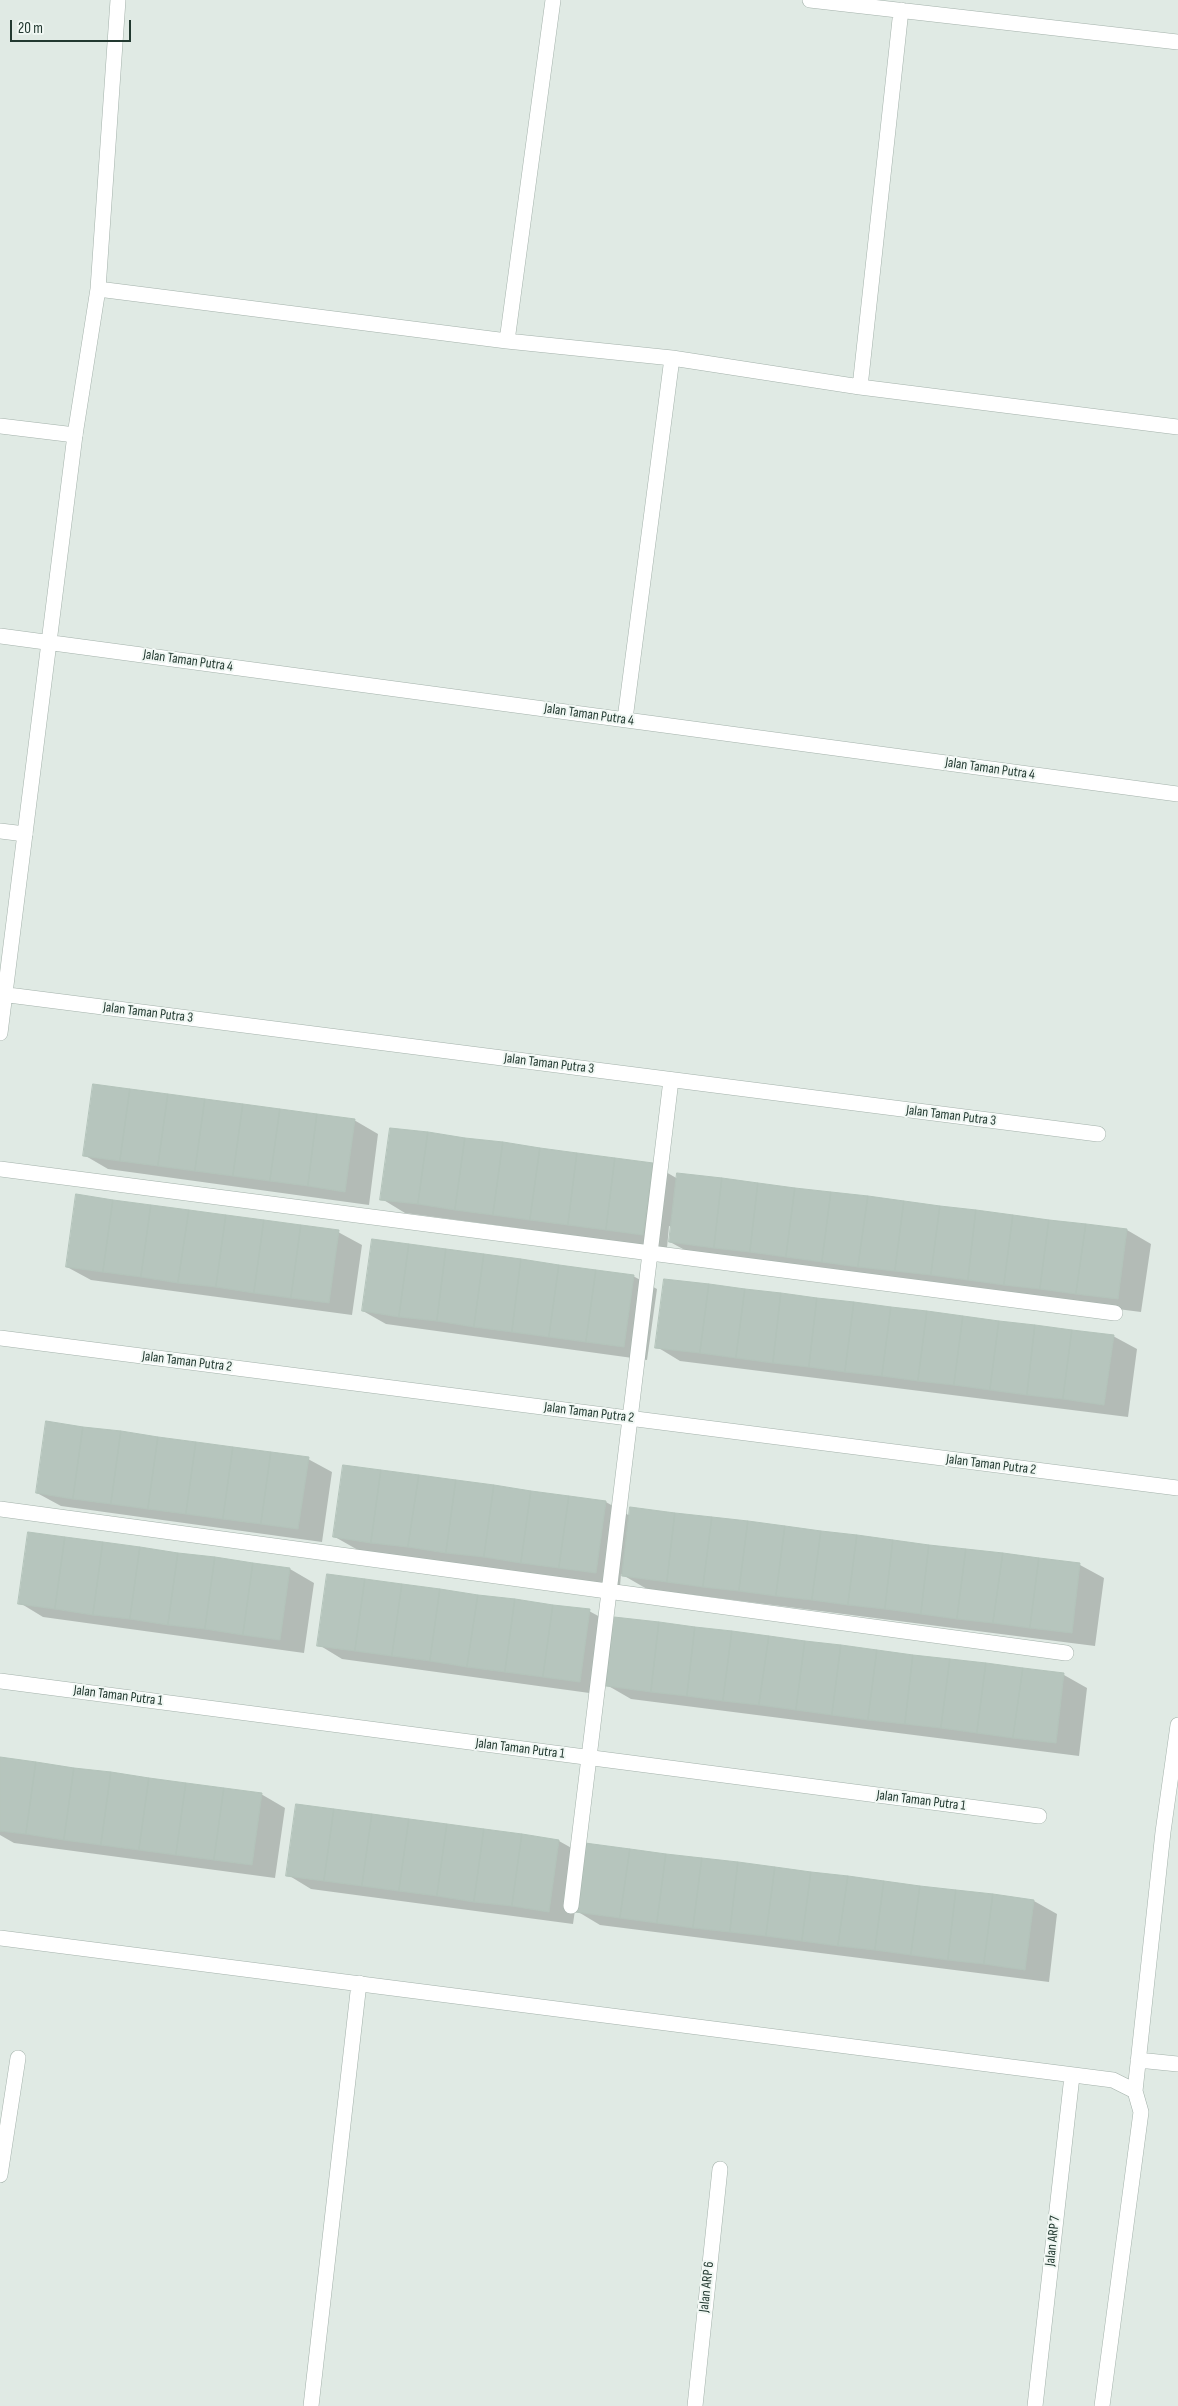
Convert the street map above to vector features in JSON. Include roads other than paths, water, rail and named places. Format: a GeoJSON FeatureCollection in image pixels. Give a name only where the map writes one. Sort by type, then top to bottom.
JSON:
{"type":"FeatureCollection","features":[{"type":"Feature","properties":{"kind":"street"},"geometry":{"type":"LineString","coordinates":[[0,1033],[2,994],[25,834],[75,435],[98,289],[118,0]]}},
{"type":"Feature","properties":{"kind":"street"},"geometry":{"type":"LineString","coordinates":[[507,341],[554,0]]}},
{"type":"Feature","properties":{"kind":"street"},"geometry":{"type":"LineString","coordinates":[[810,0],[1178,42]]}},
{"type":"Feature","properties":{"kind":"street"},"geometry":{"type":"LineString","coordinates":[[860,386],[901,10]]}},
{"type":"Feature","properties":{"kind":"street"},"geometry":{"type":"LineString","coordinates":[[98,289],[507,341],[672,358],[860,386],[1178,427]]}},
{"type":"Feature","properties":{"kind":"street"},"geometry":{"type":"LineString","coordinates":[[625,720],[672,358]]}},
{"type":"Feature","properties":{"kind":"street"},"geometry":{"type":"LineString","coordinates":[[0,426],[75,435]]}},
{"type":"Feature","properties":{"kind":"street","name":"Jalan Taman Putra 4"},"geometry":{"type":"LineString","coordinates":[[0,636],[1178,794]]}},
{"type":"Feature","properties":{"kind":"street"},"geometry":{"type":"LineString","coordinates":[[0,831],[25,834]]}},
{"type":"Feature","properties":{"kind":"street","name":"Jalan Taman Putra 3"},"geometry":{"type":"LineString","coordinates":[[2,994],[1098,1134]]}},
{"type":"Feature","properties":{"kind":"street"},"geometry":{"type":"LineString","coordinates":[[571,1906],[671,1080]]}},
{"type":"Feature","properties":{"kind":"street"},"geometry":{"type":"LineString","coordinates":[[0,1169],[1114,1312]]}},
{"type":"Feature","properties":{"kind":"street","name":"Jalan Taman Putra 2"},"geometry":{"type":"LineString","coordinates":[[0,1338],[1178,1488]]}},
{"type":"Feature","properties":{"kind":"street"},"geometry":{"type":"LineString","coordinates":[[0,1509],[1066,1653]]}},
{"type":"Feature","properties":{"kind":"street","name":"Jalan Taman Putra 1"},"geometry":{"type":"LineString","coordinates":[[0,1681],[1040,1816]]}},
{"type":"Feature","properties":{"kind":"street"},"geometry":{"type":"LineString","coordinates":[[1102,2406],[1141,2112],[1135,2091],[1163,1832],[1178,1724]]}},
{"type":"Feature","properties":{"kind":"street"},"geometry":{"type":"LineString","coordinates":[[0,1938],[1112,2080],[1135,2091]]}},
{"type":"Feature","properties":{"kind":"street"},"geometry":{"type":"LineString","coordinates":[[311,2406],[360,1983]]}},
{"type":"Feature","properties":{"kind":"street"},"geometry":{"type":"LineString","coordinates":[[0,2175],[18,2058]]}},
{"type":"Feature","properties":{"kind":"street"},"geometry":{"type":"LineString","coordinates":[[1138,2060],[1178,2064]]}},
{"type":"Feature","properties":{"kind":"street","name":"Jalan ARP 7"},"geometry":{"type":"LineString","coordinates":[[1035,2406],[1072,2076]]}},
{"type":"Feature","properties":{"kind":"street","name":"Jalan ARP 6"},"geometry":{"type":"LineString","coordinates":[[695,2406],[720,2168]]}}]}
